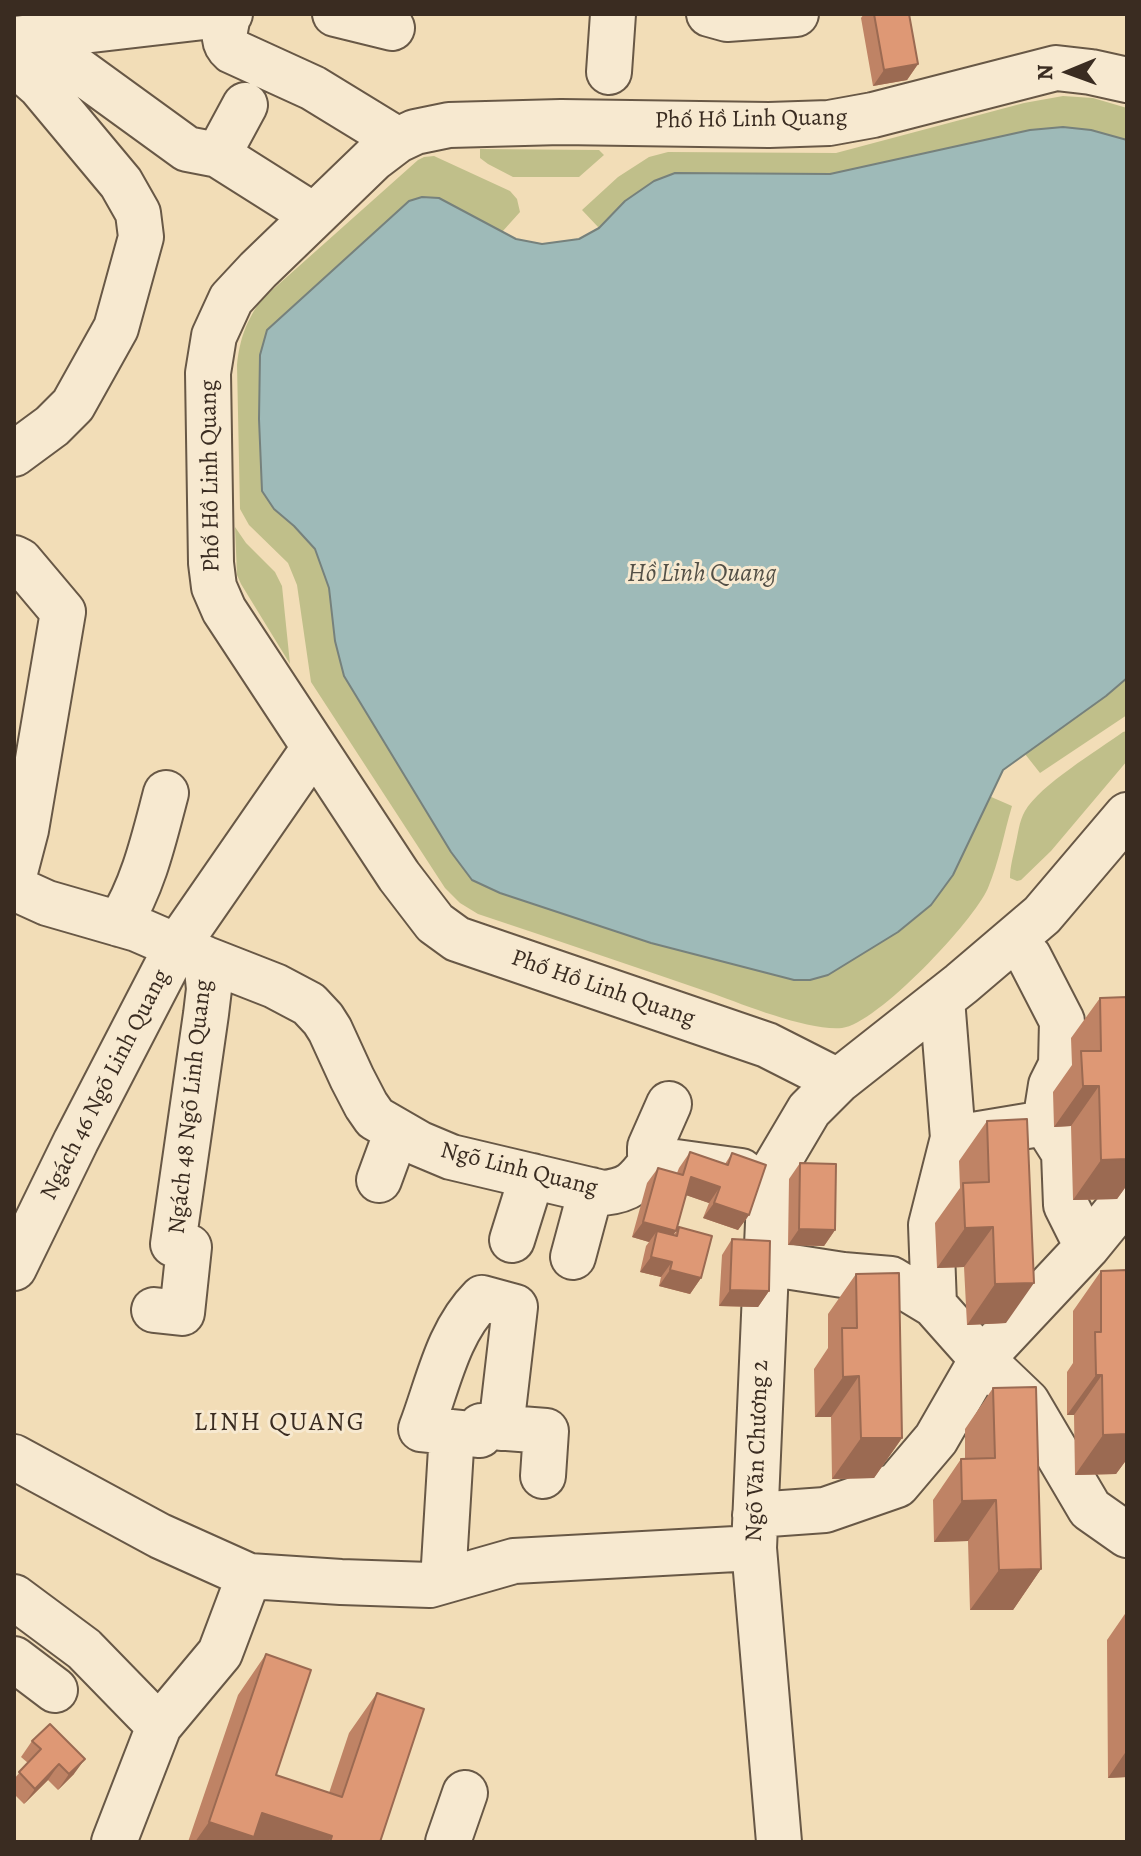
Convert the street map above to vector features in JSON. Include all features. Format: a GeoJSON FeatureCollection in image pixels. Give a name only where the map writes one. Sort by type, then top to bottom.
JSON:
{"type":"FeatureCollection","features":[{"type":"Feature","properties":{"kind":"street"},"geometry":{"type":"LineString","coordinates":[[14,39],[229,14],[224,39],[232,51],[313,88],[398,140]]}},
{"type":"Feature","properties":{"kind":"street"},"geometry":{"type":"LineString","coordinates":[[335,14],[392,28]]}},
{"type":"Feature","properties":{"kind":"street"},"geometry":{"type":"LineString","coordinates":[[609,72],[613,14]]}},
{"type":"Feature","properties":{"kind":"street"},"geometry":{"type":"LineString","coordinates":[[710,14],[727,19],[796,14]]}},
{"type":"Feature","properties":{"kind":"street"},"geometry":{"type":"LineString","coordinates":[[14,49],[74,67],[187,149],[218,155],[313,215]]}},
{"type":"Feature","properties":{"kind":"street"},"geometry":{"type":"LineString","coordinates":[[14,63],[40,86],[121,183],[138,213],[141,237],[116,328],[73,405],[52,426],[14,454]]}},
{"type":"Feature","properties":{"kind":"street","name":"Phố Hồ Linh Quang"},"geometry":{"type":"LineString","coordinates":[[838,1081],[767,1045],[457,939],[435,923],[314,748],[224,610],[214,587],[208,373],[214,336],[231,299],[313,215],[373,159],[398,140],[415,132],[449,125],[561,122],[829,123],[873,115],[1056,68],[1127,80]]}},
{"type":"Feature","properties":{"kind":"street"},"geometry":{"type":"LineString","coordinates":[[218,155],[245,105]]}},
{"type":"Feature","properties":{"kind":"street"},"geometry":{"type":"LineString","coordinates":[[14,558],[20,561],[63,612],[26,830],[14,876]]}},
{"type":"Feature","properties":{"kind":"street","name":"Ngách 46 Ngõ Linh Quang"},"geometry":{"type":"LineString","coordinates":[[14,1268],[76,1141],[314,748]]}},
{"type":"Feature","properties":{"kind":"street"},"geometry":{"type":"LineString","coordinates":[[119,924],[146,867],[166,793]]}},
{"type":"Feature","properties":{"kind":"street"},"geometry":{"type":"LineString","coordinates":[[838,1081],[1042,915],[1127,815]]}},
{"type":"Feature","properties":{"kind":"street","name":"Ngõ Linh Quang"},"geometry":{"type":"LineString","coordinates":[[14,888],[47,903],[119,924],[192,952],[275,986],[309,1004],[330,1030],[375,1118],[420,1144],[451,1157],[561,1174],[603,1193],[621,1191],[635,1183],[654,1159]]}},
{"type":"Feature","properties":{"kind":"street"},"geometry":{"type":"LineString","coordinates":[[14,1457],[160,1536],[249,1576],[430,1585],[514,1561],[754,1531],[897,1485],[936,1439],[982,1359],[1110,1232],[1066,1205],[1064,1153],[1045,1123],[1051,1085],[1061,1065],[1062,1021],[1029,957],[1012,941]]}},
{"type":"Feature","properties":{"kind":"street","name":"Ngách 48 Ngõ Linh Quang"},"geometry":{"type":"LineString","coordinates":[[154,1310],[182,1313],[189,1247],[173,1244],[209,989],[192,952]]}},
{"type":"Feature","properties":{"kind":"street"},"geometry":{"type":"LineString","coordinates":[[934,1305],[931,1225],[953,1138],[942,999]]}},
{"type":"Feature","properties":{"kind":"street"},"geometry":{"type":"LineString","coordinates":[[356,1039],[364,1044],[368,1053],[367,1076],[361,1094]]}},
{"type":"Feature","properties":{"kind":"street","name":"Ngõ Văn Chương 2"},"geometry":{"type":"LineString","coordinates":[[779,1842],[754,1531],[770,1176],[809,1110],[838,1081]]}},
{"type":"Feature","properties":{"kind":"street"},"geometry":{"type":"LineString","coordinates":[[669,1104],[650,1147],[650,1155],[654,1159],[770,1176]]}},
{"type":"Feature","properties":{"kind":"street"},"geometry":{"type":"LineString","coordinates":[[953,1138],[1045,1123]]}},
{"type":"Feature","properties":{"kind":"street"},"geometry":{"type":"LineString","coordinates":[[379,1180],[397,1131]]}},
{"type":"Feature","properties":{"kind":"street"},"geometry":{"type":"LineString","coordinates":[[512,1240],[561,1174]]}},
{"type":"Feature","properties":{"kind":"street"},"geometry":{"type":"LineString","coordinates":[[561,1174],[573,1257]]}},
{"type":"Feature","properties":{"kind":"street"},"geometry":{"type":"LineString","coordinates":[[766,1263],[891,1279],[934,1305],[982,1359],[1027,1402],[1090,1509],[1127,1535]]}},
{"type":"Feature","properties":{"kind":"street"},"geometry":{"type":"LineString","coordinates":[[443,1581],[479,1418],[546,1431],[543,1476]]}},
{"type":"Feature","properties":{"kind":"street"},"geometry":{"type":"LineString","coordinates":[[114,1842],[159,1726],[220,1653],[249,1576]]}},
{"type":"Feature","properties":{"kind":"street"},"geometry":{"type":"LineString","coordinates":[[14,1597],[84,1649],[159,1726]]}},
{"type":"Feature","properties":{"kind":"street"},"geometry":{"type":"LineString","coordinates":[[14,1659],[55,1690]]}},
{"type":"Feature","properties":{"kind":"street"},"geometry":{"type":"LineString","coordinates":[[448,1842],[465,1793]]}},
{"type":"Feature","properties":{"kind":"shaded area"},"geometry":{"type":"Polygon","coordinates":[[[1063,96],[1093,98],[1127,108],[1127,140],[1091,130],[1063,127],[1030,130],[830,174],[675,173],[625,201],[599,228],[582,210],[618,177],[649,157],[668,152],[836,153],[1024,103],[1063,96]]]}},
{"type":"Feature","properties":{"kind":"shaded area"},"geometry":{"type":"Polygon","coordinates":[[[480,149],[599,150],[604,155],[579,177],[513,177],[480,158],[480,149]]]}},
{"type":"Feature","properties":{"kind":"shaded area"},"geometry":{"type":"Polygon","coordinates":[[[434,156],[510,191],[517,199],[520,212],[502,232],[439,198],[260,355],[262,491],[274,509],[315,549],[329,588],[335,641],[344,676],[451,852],[472,880],[500,893],[651,943],[795,980],[828,975],[898,932],[931,905],[989,796],[1012,806],[992,878],[979,903],[923,969],[878,1009],[858,1022],[842,1028],[828,1028],[778,1017],[478,914],[460,903],[445,888],[311,682],[297,585],[288,563],[249,525],[240,509],[237,365],[240,347],[244,331],[261,300],[418,160],[434,156]]]}},
{"type":"Feature","properties":{"kind":"shaded area"},"geometry":{"type":"Polygon","coordinates":[[[235,527],[246,543],[275,572],[282,586],[290,664],[237,575],[235,527]]]}},
{"type":"Feature","properties":{"kind":"shaded area"},"geometry":{"type":"Polygon","coordinates":[[[1127,678],[1127,715],[1040,773],[1025,754],[1127,678]]]}},
{"type":"Feature","properties":{"kind":"shaded area"},"geometry":{"type":"Polygon","coordinates":[[[1127,731],[1127,761],[1051,851],[1021,880],[1010,878],[1020,824],[1032,801],[1070,769],[1127,731]]]}},
{"type":"Feature","properties":{"kind":"water","name":"Hồ Linh Quang"},"geometry":{"type":"Polygon","coordinates":[[[1063,127],[1091,130],[1127,140],[1127,678],[1003,770],[953,875],[931,905],[898,932],[828,975],[794,980],[651,943],[500,893],[472,880],[451,852],[344,676],[335,641],[329,588],[315,549],[274,509],[262,491],[260,355],[267,330],[409,201],[422,197],[439,198],[516,239],[542,244],[579,239],[599,228],[625,201],[654,181],[675,173],[830,174],[1030,130],[1063,127]]]}},
{"type":"Feature","properties":{"kind":"building"},"geometry":{"type":"Polygon","coordinates":[[[874,14],[909,14],[918,64],[884,70],[874,14]]]}},
{"type":"Feature","properties":{"kind":"building"},"geometry":{"type":"Polygon","coordinates":[[[1127,997],[1127,1159],[1101,1160],[1099,1086],[1083,1086],[1081,1051],[1101,1051],[1100,998],[1127,997]]]}},
{"type":"Feature","properties":{"kind":"building"},"geometry":{"type":"Polygon","coordinates":[[[1027,1119],[1034,1283],[995,1284],[993,1227],[965,1228],[963,1183],[989,1182],[987,1121],[1027,1119]]]}},
{"type":"Feature","properties":{"kind":"building"},"geometry":{"type":"Polygon","coordinates":[[[690,1152],[728,1165],[732,1153],[766,1165],[749,1215],[714,1203],[720,1187],[691,1177],[676,1231],[643,1222],[658,1168],[683,1175],[690,1152]]]}},
{"type":"Feature","properties":{"kind":"building"},"geometry":{"type":"Polygon","coordinates":[[[800,1163],[836,1164],[835,1230],[799,1229],[800,1163]]]}},
{"type":"Feature","properties":{"kind":"building"},"geometry":{"type":"Polygon","coordinates":[[[679,1227],[712,1236],[701,1278],[670,1270],[672,1262],[651,1257],[657,1231],[677,1236],[679,1227]]]}},
{"type":"Feature","properties":{"kind":"building"},"geometry":{"type":"Polygon","coordinates":[[[732,1239],[770,1241],[769,1291],[730,1290],[732,1239]]]}},
{"type":"Feature","properties":{"kind":"building"},"geometry":{"type":"Polygon","coordinates":[[[1127,1270],[1127,1434],[1103,1435],[1102,1375],[1096,1375],[1095,1332],[1101,1332],[1101,1271],[1127,1270]]]}},
{"type":"Feature","properties":{"kind":"building"},"geometry":{"type":"Polygon","coordinates":[[[899,1273],[902,1438],[861,1438],[859,1376],[843,1377],[842,1328],[857,1328],[856,1274],[899,1273]]]}},
{"type":"Feature","properties":{"kind":"building"},"geometry":{"type":"Polygon","coordinates":[[[1036,1387],[1041,1569],[999,1570],[996,1500],[962,1501],[961,1459],[995,1458],[993,1388],[1036,1387]]]}},
{"type":"Feature","properties":{"kind":"building"},"geometry":{"type":"Polygon","coordinates":[[[266,1654],[311,1670],[276,1775],[342,1797],[377,1693],[424,1709],[380,1842],[330,1842],[332,1836],[262,1813],[254,1837],[209,1822],[266,1654]]]}},
{"type":"Feature","properties":{"kind":"building"},"geometry":{"type":"Polygon","coordinates":[[[50,1724],[85,1759],[69,1774],[59,1764],[35,1789],[19,1772],[41,1749],[32,1741],[50,1724]]]}},
{"type":"Feature","properties":{"kind":"district","name":"LINH QUANG"},"geometry":{"type":"Point","coordinates":[280,1424]}}]}
